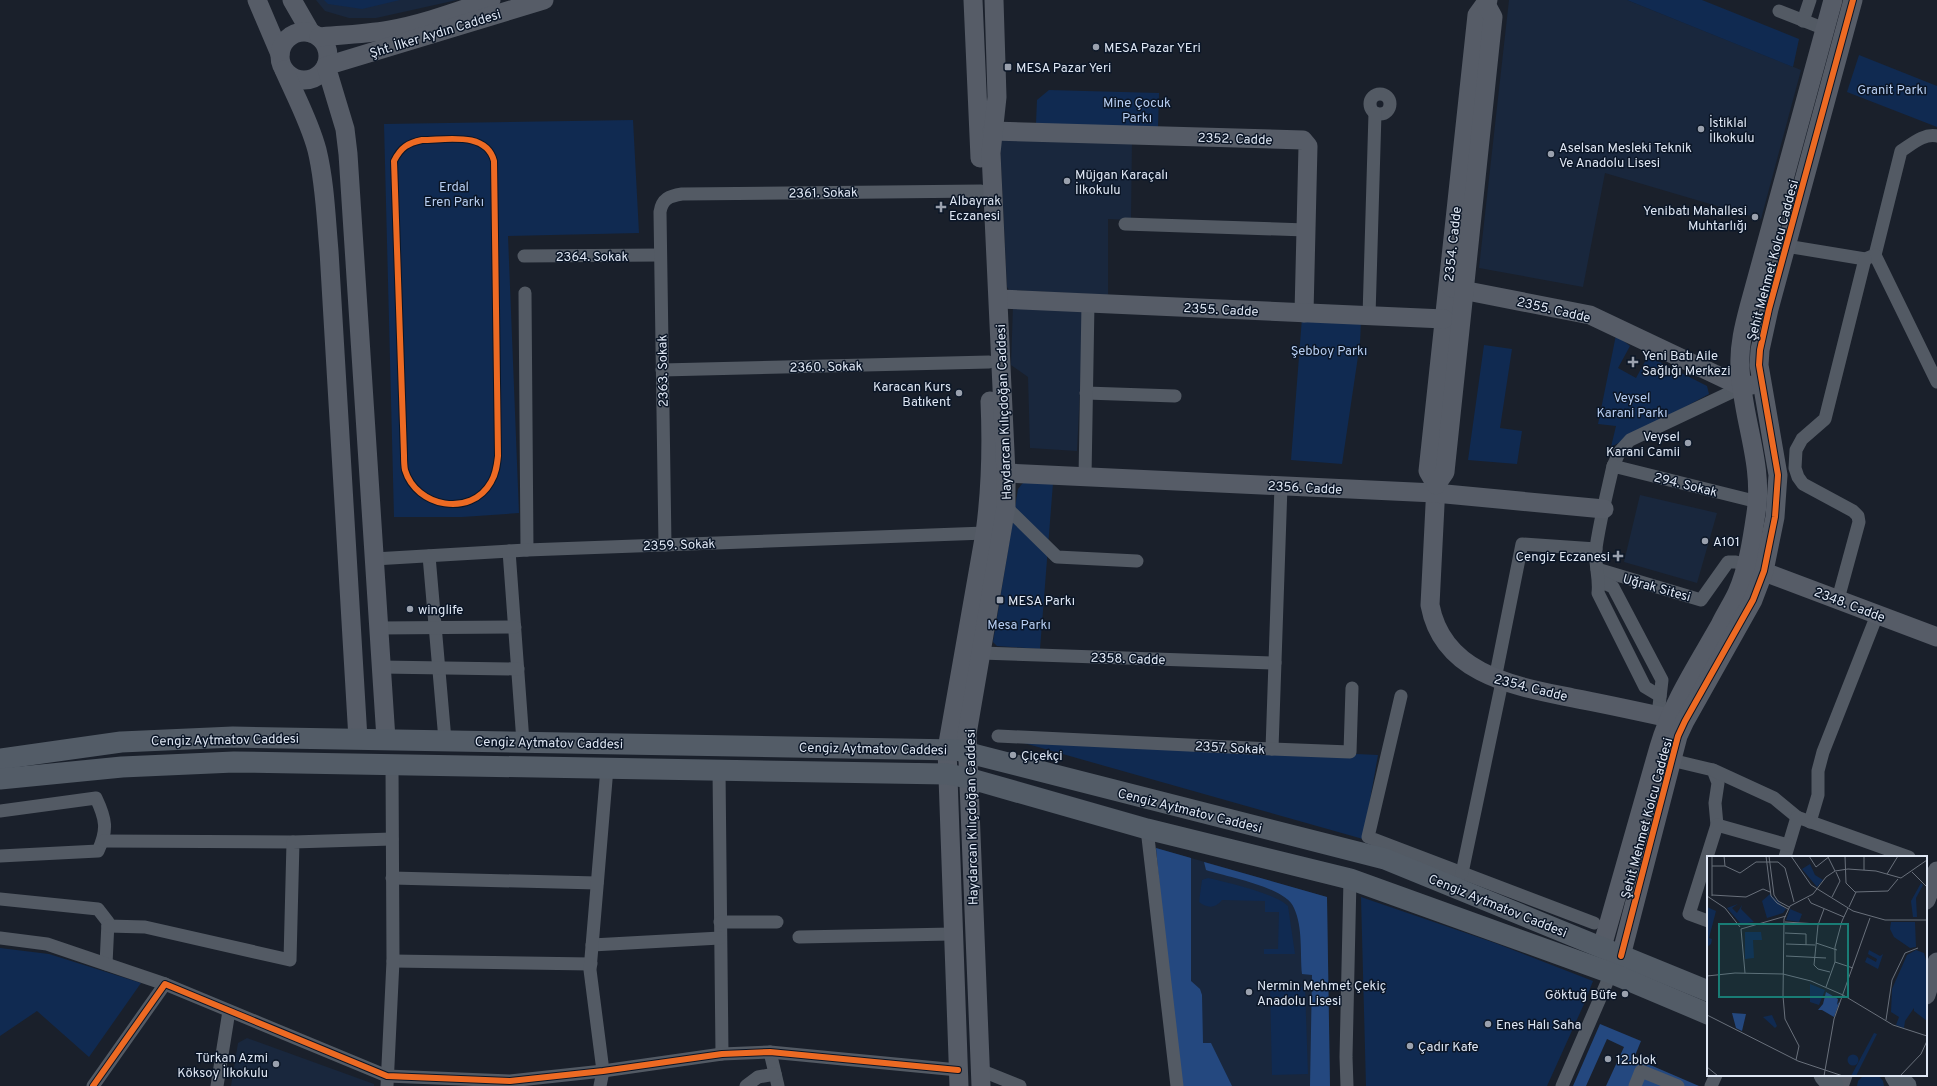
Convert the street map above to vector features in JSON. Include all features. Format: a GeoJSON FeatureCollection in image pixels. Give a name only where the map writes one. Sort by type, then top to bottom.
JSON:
{"type":"FeatureCollection","features":[{"type":"Feature","properties":{"kind":"main road","name":"Cengiz Aytmatov Caddesi"},"geometry":{"type":"LineString","coordinates":[[0,760],[121,742],[233,737],[946,749],[967,753],[1385,859],[1529,908],[1611,958],[1707,1013]]}},
{"type":"Feature","properties":{"kind":"main road","name":"Cengiz Aytmatov Caddesi"},"geometry":{"type":"LineString","coordinates":[[0,779],[122,767],[234,762],[947,774],[968,778],[1147,829],[1350,879],[1611,958],[1707,991]]}},
{"type":"Feature","properties":{"kind":"main road"},"geometry":{"type":"LineString","coordinates":[[1825,1076],[1833,1086]]}},
{"type":"Feature","properties":{"kind":"street"},"geometry":{"type":"LineString","coordinates":[[257,0],[311,131],[320,167],[324,193],[330,267],[358,739]]}},
{"type":"Feature","properties":{"kind":"street"},"geometry":{"type":"LineString","coordinates":[[292,0],[315,35],[327,50],[326,66],[345,128],[348,154],[386,739]]}},
{"type":"Feature","properties":{"kind":"street","name":"Şht. İlker Aydın Caddesi"},"geometry":{"type":"LineString","coordinates":[[315,35],[390,30],[416,24],[492,0]]}},
{"type":"Feature","properties":{"kind":"street","name":"Şht. İlker Aydın Caddesi"},"geometry":{"type":"LineString","coordinates":[[326,66],[544,0]]}},
{"type":"Feature","properties":{"kind":"street","name":"Haydarcan Kılıçdoğan Caddesi"},"geometry":{"type":"LineString","coordinates":[[958,1078],[946,749],[985,533],[991,466],[989,362],[973,0]]}},
{"type":"Feature","properties":{"kind":"street","name":"Haydarcan Kılıçdoğan Caddesi"},"geometry":{"type":"LineString","coordinates":[[980,1078],[967,753],[968,726],[1006,507],[1006,473],[991,153],[992,130],[997,97],[994,0]]}},
{"type":"Feature","properties":{"kind":"street"},"geometry":{"type":"LineString","coordinates":[[1803,21],[1810,0]]}},
{"type":"Feature","properties":{"kind":"street","name":"Şehit Mehmet Kolcu Caddesi"},"geometry":{"type":"LineString","coordinates":[[1611,958],[1671,760],[1685,721],[1753,600],[1758,502],[1757,469],[1743,394],[1740,367],[1741,348],[1749,306],[1833,0]]}},
{"type":"Feature","properties":{"kind":"street","name":"Şehit Mehmet Kolcu Caddesi"},"geometry":{"type":"LineString","coordinates":[[1611,958],[1659,747],[1663,716],[1736,594],[1755,568],[1775,517],[1778,490],[1776,465],[1763,390],[1760,365],[1761,345],[1786,246],[1853,0]]}},
{"type":"Feature","properties":{"kind":"street","name":"2354. Cadde"},"geometry":{"type":"LineString","coordinates":[[1435,489],[1445,472],[1456,289],[1478,15],[1487,2]]}},
{"type":"Feature","properties":{"kind":"street"},"geometry":{"type":"LineString","coordinates":[[1779,12],[1825,29]]}},
{"type":"Feature","properties":{"kind":"street"},"geometry":{"type":"LineString","coordinates":[[315,35],[296,33],[289,37],[283,42],[282,62],[292,77],[307,80],[318,75],[326,66]]}},
{"type":"Feature","properties":{"kind":"street"},"geometry":{"type":"LineString","coordinates":[[1369,316],[1375,113]]}},
{"type":"Feature","properties":{"kind":"street","name":"2352. Cadde"},"geometry":{"type":"LineString","coordinates":[[992,130],[1303,140],[1308,146],[1304,313]]}},
{"type":"Feature","properties":{"kind":"street"},"geometry":{"type":"LineString","coordinates":[[1838,599],[1859,522],[1858,516],[1853,511],[1803,484],[1798,477],[1794,458],[1798,444],[1825,419],[1901,151],[1924,137],[1929,135],[1937,136]]}},
{"type":"Feature","properties":{"kind":"street","name":"2361. Sokak"},"geometry":{"type":"LineString","coordinates":[[666,198],[682,194],[981,191]]}},
{"type":"Feature","properties":{"kind":"street","name":"2363. Sokak"},"geometry":{"type":"LineString","coordinates":[[665,545],[660,212],[661,205],[666,198]]}},
{"type":"Feature","properties":{"kind":"street"},"geometry":{"type":"LineString","coordinates":[[1125,224],[1306,230]]}},
{"type":"Feature","properties":{"kind":"street"},"geometry":{"type":"LineString","coordinates":[[1786,246],[1870,257]]}},
{"type":"Feature","properties":{"kind":"street","name":"2364. Sokak"},"geometry":{"type":"LineString","coordinates":[[524,256],[660,255]]}},
{"type":"Feature","properties":{"kind":"street"},"geometry":{"type":"LineString","coordinates":[[1870,257],[1937,382]]}},
{"type":"Feature","properties":{"kind":"street","name":"2354. Cadde"},"geometry":{"type":"LineString","coordinates":[[1456,289],[1444,319],[1428,471],[1435,489],[1430,605],[1432,615],[1440,634],[1454,652],[1478,671],[1498,680],[1517,686],[1663,716]]}},
{"type":"Feature","properties":{"kind":"street","name":"2355. Cadde"},"geometry":{"type":"LineString","coordinates":[[1456,289],[1590,315],[1743,394]]}},
{"type":"Feature","properties":{"kind":"street"},"geometry":{"type":"LineString","coordinates":[[525,293],[527,550]]}},
{"type":"Feature","properties":{"kind":"street","name":"2355. Cadde"},"geometry":{"type":"LineString","coordinates":[[998,299],[1444,319]]}},
{"type":"Feature","properties":{"kind":"street"},"geometry":{"type":"LineString","coordinates":[[1085,476],[1088,303]]}},
{"type":"Feature","properties":{"kind":"street","name":"2360. Sokak"},"geometry":{"type":"LineString","coordinates":[[662,370],[989,362]]}},
{"type":"Feature","properties":{"kind":"street"},"geometry":{"type":"LineString","coordinates":[[1660,696],[1646,687],[1598,593],[1596,549],[1613,466],[1620,451],[1630,440],[1743,394],[1763,390]]}},
{"type":"Feature","properties":{"kind":"street"},"geometry":{"type":"LineString","coordinates":[[1086,393],[1175,396]]}},
{"type":"Feature","properties":{"kind":"street","name":"294. Sokak"},"geometry":{"type":"LineString","coordinates":[[1613,466],[1758,502]]}},
{"type":"Feature","properties":{"kind":"street","name":"2356. Cadde"},"geometry":{"type":"LineString","coordinates":[[1006,473],[1281,486],[1435,489],[1604,510]]}},
{"type":"Feature","properties":{"kind":"street","name":"2357. Sokak"},"geometry":{"type":"LineString","coordinates":[[998,736],[1272,748],[1281,486]]}},
{"type":"Feature","properties":{"kind":"street"},"geometry":{"type":"LineString","coordinates":[[1006,507],[1057,557],[1137,561]]}},
{"type":"Feature","properties":{"kind":"street","name":"2359. Sokak"},"geometry":{"type":"LineString","coordinates":[[374,559],[527,550],[985,533]]}},
{"type":"Feature","properties":{"kind":"street"},"geometry":{"type":"LineString","coordinates":[[1462,873],[1522,544],[1596,549]]}},
{"type":"Feature","properties":{"kind":"street"},"geometry":{"type":"LineString","coordinates":[[509,551],[523,742]]}},
{"type":"Feature","properties":{"kind":"street"},"geometry":{"type":"LineString","coordinates":[[429,556],[440,668],[445,740]]}},
{"type":"Feature","properties":{"kind":"street","name":"Uğrak Sitesi"},"geometry":{"type":"LineString","coordinates":[[1598,575],[1701,600],[1728,562],[1736,562],[1755,568]]}},
{"type":"Feature","properties":{"kind":"street","name":"2348. Cadde"},"geometry":{"type":"LineString","coordinates":[[1755,568],[1937,638]]}},
{"type":"Feature","properties":{"kind":"street"},"geometry":{"type":"LineString","coordinates":[[1598,575],[1613,587],[1662,680],[1660,696],[1663,716]]}},
{"type":"Feature","properties":{"kind":"street"},"geometry":{"type":"LineString","coordinates":[[1810,822],[1818,795],[1818,771],[1821,757],[1877,615]]}},
{"type":"Feature","properties":{"kind":"street"},"geometry":{"type":"LineString","coordinates":[[379,628],[515,627]]}},
{"type":"Feature","properties":{"kind":"street","name":"2358. Cadde"},"geometry":{"type":"LineString","coordinates":[[981,653],[1275,663]]}},
{"type":"Feature","properties":{"kind":"street"},"geometry":{"type":"LineString","coordinates":[[381,667],[518,669]]}},
{"type":"Feature","properties":{"kind":"street"},"geometry":{"type":"LineString","coordinates":[[1272,748],[1350,752],[1352,688]]}},
{"type":"Feature","properties":{"kind":"street"},"geometry":{"type":"LineString","coordinates":[[1401,696],[1368,837],[1462,873],[1529,908],[1594,923]]}},
{"type":"Feature","properties":{"kind":"street"},"geometry":{"type":"LineString","coordinates":[[1671,760],[1713,770],[1774,798],[1797,817],[1906,856]]}},
{"type":"Feature","properties":{"kind":"street"},"geometry":{"type":"LineString","coordinates":[[387,1081],[392,961],[392,765]]}},
{"type":"Feature","properties":{"kind":"street"},"geometry":{"type":"LineString","coordinates":[[600,1086],[603,1071],[591,964],[607,768]]}},
{"type":"Feature","properties":{"kind":"street"},"geometry":{"type":"LineString","coordinates":[[718,770],[722,1054]]}},
{"type":"Feature","properties":{"kind":"street"},"geometry":{"type":"LineString","coordinates":[[1707,856],[1717,825],[1715,803],[1718,783],[1713,770]]}},
{"type":"Feature","properties":{"kind":"street"},"geometry":{"type":"LineString","coordinates":[[0,811],[96,798],[104,815],[105,837],[98,851],[0,856]]}},
{"type":"Feature","properties":{"kind":"street"},"geometry":{"type":"LineString","coordinates":[[1717,825],[1786,851],[1797,817]]}},
{"type":"Feature","properties":{"kind":"street"},"geometry":{"type":"LineString","coordinates":[[1147,829],[1177,1086]]}},
{"type":"Feature","properties":{"kind":"street"},"geometry":{"type":"LineString","coordinates":[[103,841],[293,842],[392,839]]}},
{"type":"Feature","properties":{"kind":"street"},"geometry":{"type":"LineString","coordinates":[[108,926],[145,927],[290,960],[293,842]]}},
{"type":"Feature","properties":{"kind":"street"},"geometry":{"type":"LineString","coordinates":[[1707,857],[1689,914],[1707,921]]}},
{"type":"Feature","properties":{"kind":"street"},"geometry":{"type":"LineString","coordinates":[[1927,897],[1937,871]]}},
{"type":"Feature","properties":{"kind":"street"},"geometry":{"type":"LineString","coordinates":[[392,878],[597,883]]}},
{"type":"Feature","properties":{"kind":"street"},"geometry":{"type":"LineString","coordinates":[[1347,1086],[1346,1057],[1350,879]]}},
{"type":"Feature","properties":{"kind":"street"},"geometry":{"type":"LineString","coordinates":[[0,899],[98,909],[108,922],[106,964]]}},
{"type":"Feature","properties":{"kind":"street"},"geometry":{"type":"LineString","coordinates":[[720,922],[777,922]]}},
{"type":"Feature","properties":{"kind":"street"},"geometry":{"type":"LineString","coordinates":[[799,937],[952,934]]}},
{"type":"Feature","properties":{"kind":"street"},"geometry":{"type":"LineString","coordinates":[[0,938],[47,944],[165,984],[387,1081],[510,1081],[603,1071],[722,1054],[770,1052],[958,1078],[980,1078],[1020,1086]]}},
{"type":"Feature","properties":{"kind":"street"},"geometry":{"type":"LineString","coordinates":[[592,945],[720,938]]}},
{"type":"Feature","properties":{"kind":"street"},"geometry":{"type":"LineString","coordinates":[[1562,1086],[1611,958]]}},
{"type":"Feature","properties":{"kind":"street"},"geometry":{"type":"LineString","coordinates":[[392,961],[591,964]]}},
{"type":"Feature","properties":{"kind":"street"},"geometry":{"type":"LineString","coordinates":[[1927,992],[1937,962]]}},
{"type":"Feature","properties":{"kind":"street"},"geometry":{"type":"LineString","coordinates":[[93,1086],[165,984]]}},
{"type":"Feature","properties":{"kind":"street"},"geometry":{"type":"LineString","coordinates":[[217,1086],[229,1011]]}},
{"type":"Feature","properties":{"kind":"street"},"geometry":{"type":"LineString","coordinates":[[746,1086],[758,1078],[776,1080],[770,1052]]}},
{"type":"Feature","properties":{"kind":"street"},"geometry":{"type":"LineString","coordinates":[[1635,1086],[1641,1070],[1678,1086]]}},
{"type":"Feature","properties":{"kind":"street"},"geometry":{"type":"LineString","coordinates":[[1711,1086],[1716,1076]]}},
{"type":"Feature","properties":{"kind":"street"},"geometry":{"type":"LineString","coordinates":[[1839,1086],[1843,1076]]}},
{"type":"Feature","properties":{"kind":"shaded area"},"geometry":{"type":"Polygon","coordinates":[[[316,0],[457,0],[376,18],[349,18],[325,11],[316,0]]]}},
{"type":"Feature","properties":{"kind":"shaded area"},"geometry":{"type":"Polygon","coordinates":[[[1509,0],[1627,0],[1801,70],[1761,219],[1605,173],[1583,287],[1479,268],[1509,0]]]}},
{"type":"Feature","properties":{"kind":"shaded area","name":"Müjgan Karaçalı İlkokulu"},"geometry":{"type":"Polygon","coordinates":[[[1002,139],[1132,140],[1131,220],[1108,219],[1108,295],[1009,290],[1007,287],[1000,143],[1002,139]]]}},
{"type":"Feature","properties":{"kind":"shaded area"},"geometry":{"type":"Polygon","coordinates":[[[1013,305],[1084,307],[1077,451],[1030,448],[1028,377],[1011,365],[1013,305]]]}},
{"type":"Feature","properties":{"kind":"shaded area"},"geometry":{"type":"Polygon","coordinates":[[[1640,495],[1717,513],[1697,583],[1624,562],[1640,495]]]}},
{"type":"Feature","properties":{"kind":"shaded area","name":"Nermin Mehmet Çekiç Anadolu Lisesi"},"geometry":{"type":"Polygon","coordinates":[[[1156,848],[1327,897],[1330,1086],[1178,1086],[1156,848]]]}},
{"type":"Feature","properties":{"kind":"shaded area"},"geometry":{"type":"Polygon","coordinates":[[[1156,848],[1191,858],[1191,981],[1200,989],[1202,995],[1203,1043],[1211,1043],[1232,1086],[1178,1086],[1156,848]]]}},
{"type":"Feature","properties":{"kind":"shaded area"},"geometry":{"type":"Polygon","coordinates":[[[1204,862],[1327,897],[1330,1086],[1310,1086],[1312,975],[1302,974],[1300,932],[1297,915],[1294,908],[1289,901],[1280,894],[1255,884],[1206,870],[1204,862]]]}},
{"type":"Feature","properties":{"kind":"shaded area"},"geometry":{"type":"Polygon","coordinates":[[[1600,1024],[1641,1041],[1634,1058],[1699,1086],[1606,1086],[1624,1047],[1607,1039],[1586,1086],[1573,1086],[1600,1024]]]}},
{"type":"Feature","properties":{"kind":"shaded area","name":"Türkan Azmi Köksoy İlkokulu"},"geometry":{"type":"Polygon","coordinates":[[[247,1038],[374,1084],[374,1086],[231,1086],[238,1043],[247,1038]]]}},
{"type":"Feature","properties":{"kind":"green space"},"geometry":{"type":"Polygon","coordinates":[[[324,0],[400,0],[362,9],[328,4],[324,0]]]}},
{"type":"Feature","properties":{"kind":"green space"},"geometry":{"type":"Polygon","coordinates":[[[1627,0],[1702,0],[1799,39],[1793,67],[1627,0]]]}},
{"type":"Feature","properties":{"kind":"green space","name":"Granit Parkı"},"geometry":{"type":"Polygon","coordinates":[[[1859,55],[1937,86],[1937,127],[1847,92],[1859,55]]]}},
{"type":"Feature","properties":{"kind":"green space","name":"Mine Çocuk Parkı"},"geometry":{"type":"Polygon","coordinates":[[[1049,90],[1159,93],[1158,127],[1036,124],[1037,100],[1049,90]]]}},
{"type":"Feature","properties":{"kind":"green space","name":"Erdal Eren Parkı"},"geometry":{"type":"Polygon","coordinates":[[[633,120],[639,233],[508,236],[519,513],[462,517],[394,517],[384,124],[633,120]]]}},
{"type":"Feature","properties":{"kind":"green space","name":"Şebboy Parkı"},"geometry":{"type":"Polygon","coordinates":[[[1302,318],[1361,321],[1360,343],[1342,464],[1291,460],[1302,318]]]}},
{"type":"Feature","properties":{"kind":"green space","name":"Veysel Karani Parkı"},"geometry":{"type":"Polygon","coordinates":[[[1616,335],[1630,346],[1618,368],[1636,378],[1648,356],[1707,386],[1709,394],[1611,447],[1616,426],[1598,424],[1616,335]]]}},
{"type":"Feature","properties":{"kind":"green space"},"geometry":{"type":"Polygon","coordinates":[[[1484,345],[1512,349],[1500,428],[1522,431],[1517,464],[1468,460],[1484,345]]]}},
{"type":"Feature","properties":{"kind":"green space","name":"Mesa Parkı"},"geometry":{"type":"Polygon","coordinates":[[[1026,481],[1053,483],[1040,649],[997,646],[993,642],[1018,489],[1026,481]]]}},
{"type":"Feature","properties":{"kind":"green space"},"geometry":{"type":"Polygon","coordinates":[[[1006,738],[1378,755],[1363,839],[1006,738]]]}},
{"type":"Feature","properties":{"kind":"green space"},"geometry":{"type":"Polygon","coordinates":[[[1208,878],[1263,893],[1288,906],[1295,954],[1264,954],[1264,949],[1278,949],[1279,912],[1265,912],[1265,901],[1222,900],[1217,905],[1211,907],[1199,902],[1202,880],[1208,878]]]}},
{"type":"Feature","properties":{"kind":"green space"},"geometry":{"type":"Polygon","coordinates":[[[1361,897],[1495,943],[1593,981],[1547,1086],[1366,1086],[1361,897]]]}},
{"type":"Feature","properties":{"kind":"green space"},"geometry":{"type":"Polygon","coordinates":[[[0,948],[49,954],[141,983],[89,1057],[37,1011],[0,1036],[0,948]]]}},
{"type":"Feature","properties":{"kind":"green space"},"geometry":{"type":"Polygon","coordinates":[[[1305,987],[1308,1074],[1272,1075],[1270,988],[1305,987]]]}},
{"type":"Feature","properties":{"kind":"green space"},"geometry":{"type":"Polygon","coordinates":[[[1863,1076],[1879,1076],[1883,1081],[1884,1086],[1857,1086],[1858,1081],[1863,1076]]]}},
{"type":"Feature","properties":{"kind":"cycle path"},"geometry":{"type":"LineString","coordinates":[[1621,956],[1678,736],[1753,600],[1764,571],[1775,517],[1778,475],[1759,365],[1760,350],[1769,309],[1853,0]]}},
{"type":"Feature","properties":{"kind":"cycle path"},"geometry":{"type":"LineString","coordinates":[[464,139],[474,141],[483,145],[490,151],[494,161],[497,466],[491,482],[482,493],[471,501],[458,504],[432,500],[420,493],[411,483],[404,466],[394,161],[399,152],[405,146],[422,140],[464,139]]}},
{"type":"Feature","properties":{"kind":"cycle path"},"geometry":{"type":"LineString","coordinates":[[93,1086],[165,984],[387,1076],[510,1081],[603,1071],[722,1054],[770,1052],[958,1070]]}},
{"type":"Feature","properties":{"kind":"place","name":"MESA Pazar YEri"},"geometry":{"type":"Point","coordinates":[1096,47]}},
{"type":"Feature","properties":{"kind":"place","name":"MESA Pazar Yeri"},"geometry":{"type":"Point","coordinates":[1008,67]}},
{"type":"Feature","properties":{"kind":"place","name":"İstiklal İlkokulu"},"geometry":{"type":"Point","coordinates":[1701,129]}},
{"type":"Feature","properties":{"kind":"place","name":"Aselsan Mesleki Teknik Ve Anadolu Lisesi"},"geometry":{"type":"Point","coordinates":[1551,154]}},
{"type":"Feature","properties":{"kind":"place","name":"Müjgan Karaçalı İlkokulu"},"geometry":{"type":"Point","coordinates":[1067,181]}},
{"type":"Feature","properties":{"kind":"place","name":"Albayrak Eczanesi"},"geometry":{"type":"Point","coordinates":[941,207]}},
{"type":"Feature","properties":{"kind":"place","name":"Yenibatı Mahallesi Muhtarlığı"},"geometry":{"type":"Point","coordinates":[1755,217]}},
{"type":"Feature","properties":{"kind":"place","name":"Yeni Batı Aile Sağlığı Merkezi"},"geometry":{"type":"Point","coordinates":[1633,362]}},
{"type":"Feature","properties":{"kind":"place","name":"Karacan Kurs Batıkent"},"geometry":{"type":"Point","coordinates":[959,393]}},
{"type":"Feature","properties":{"kind":"place","name":"Veysel Karani Camii"},"geometry":{"type":"Point","coordinates":[1688,443]}},
{"type":"Feature","properties":{"kind":"place","name":"A101"},"geometry":{"type":"Point","coordinates":[1705,541]}},
{"type":"Feature","properties":{"kind":"place","name":"Cengiz Eczanesi"},"geometry":{"type":"Point","coordinates":[1618,556]}},
{"type":"Feature","properties":{"kind":"place","name":"MESA Parkı"},"geometry":{"type":"Point","coordinates":[1000,600]}},
{"type":"Feature","properties":{"kind":"place","name":"winglife"},"geometry":{"type":"Point","coordinates":[410,609]}},
{"type":"Feature","properties":{"kind":"place","name":"Çiçekçi"},"geometry":{"type":"Point","coordinates":[1013,755]}},
{"type":"Feature","properties":{"kind":"place","name":"Nermin Mehmet Çekiç Anadolu Lisesi"},"geometry":{"type":"Point","coordinates":[1249,992]}},
{"type":"Feature","properties":{"kind":"place","name":"Göktuğ Büfe"},"geometry":{"type":"Point","coordinates":[1625,994]}},
{"type":"Feature","properties":{"kind":"place","name":"Enes Halı Saha"},"geometry":{"type":"Point","coordinates":[1488,1024]}},
{"type":"Feature","properties":{"kind":"place","name":"Çadır Kafe"},"geometry":{"type":"Point","coordinates":[1410,1046]}},
{"type":"Feature","properties":{"kind":"place","name":"12.blok"},"geometry":{"type":"Point","coordinates":[1608,1059]}},
{"type":"Feature","properties":{"kind":"place","name":"Türkan Azmi Köksoy İlkokulu"},"geometry":{"type":"Point","coordinates":[276,1064]}}]}
